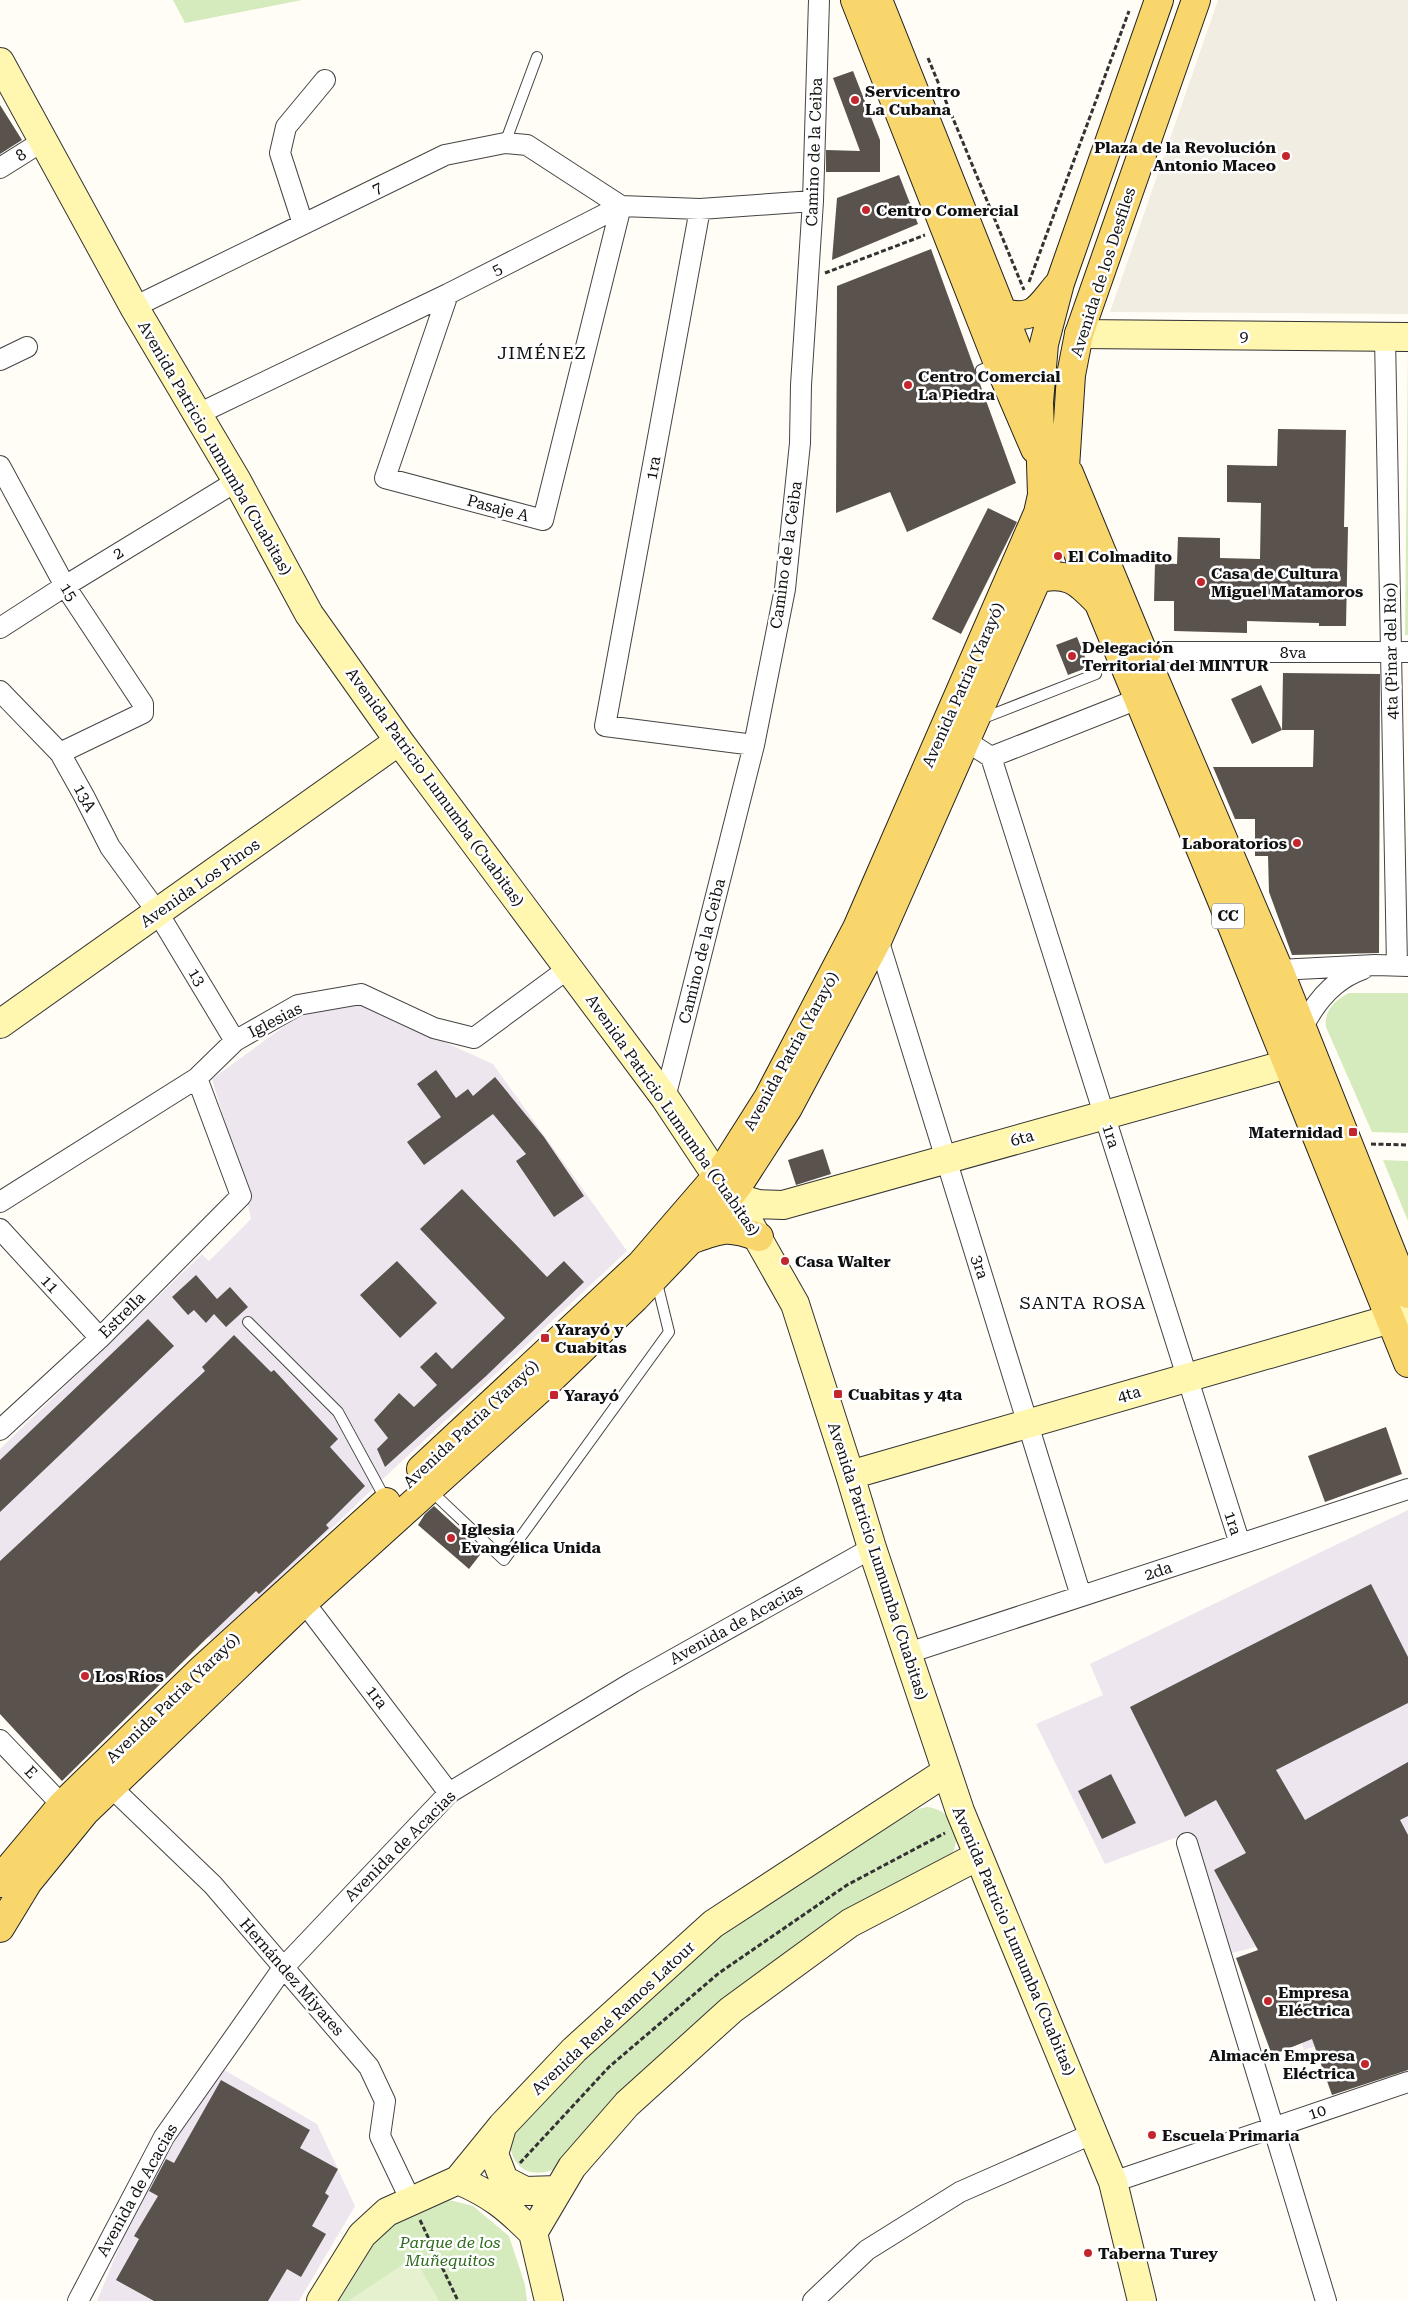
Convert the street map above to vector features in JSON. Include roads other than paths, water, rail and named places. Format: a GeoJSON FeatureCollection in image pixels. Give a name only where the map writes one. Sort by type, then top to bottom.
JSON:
{"type":"FeatureCollection","features":[{"type":"Feature","properties":{"kind":"main road","name":"CC"},"geometry":{"type":"LineString","coordinates":[[855,0],[944,227],[990,366],[1053,463]]}},
{"type":"Feature","properties":{"kind":"main road","name":"CC"},"geometry":{"type":"LineString","coordinates":[[878,0],[1039,402],[1053,463],[1131,652],[1279,970],[1408,1294]]}},
{"type":"Feature","properties":{"kind":"main road","name":"Avenida de los Desfiles"},"geometry":{"type":"LineString","coordinates":[[1039,402],[1044,344],[1060,283],[1159,0]]}},
{"type":"Feature","properties":{"kind":"main road","name":"Avenida de los Desfiles"},"geometry":{"type":"LineString","coordinates":[[1053,463],[1079,334],[1196,0]]}},
{"type":"Feature","properties":{"kind":"main road"},"geometry":{"type":"LineString","coordinates":[[1002,313],[1019,316],[1033,313],[1060,283]]}},
{"type":"Feature","properties":{"kind":"main road"},"geometry":{"type":"LineString","coordinates":[[1053,463],[1062,514]]}},
{"type":"Feature","properties":{"kind":"main road","name":"Avenida Patria (Yarayó)"},"geometry":{"type":"LineString","coordinates":[[0,1883],[6,1872],[62,1805],[209,1677],[648,1272],[689,1240],[724,1186],[857,928],[1038,514],[1042,495],[1053,463]]}},
{"type":"Feature","properties":{"kind":"main road","name":"CC"},"geometry":{"type":"LineString","coordinates":[[1062,514],[1099,603],[1131,652],[1138,699],[1287,1064],[1399,1316],[1408,1363]]}},
{"type":"Feature","properties":{"kind":"main road","name":"Avenida Patria (Yarayó)"},"geometry":{"type":"LineString","coordinates":[[0,1928],[28,1882],[85,1812],[111,1787],[209,1677],[304,1602],[391,1510],[428,1488],[550,1380],[724,1186],[754,1164],[788,1108],[878,939],[1038,578],[1062,514]]}},
{"type":"Feature","properties":{"kind":"main road"},"geometry":{"type":"LineString","coordinates":[[1038,578],[1054,575],[1066,576],[1083,587],[1099,603]]}},
{"type":"Feature","properties":{"kind":"main road"},"geometry":{"type":"LineString","coordinates":[[689,1240],[721,1228],[737,1229],[759,1237]]}},
{"type":"Feature","properties":{"kind":"street","name":"Camino de la Ceiba"},"geometry":{"type":"LineString","coordinates":[[664,1098],[754,745],[785,589],[800,443],[801,385],[813,201],[819,0]]}},
{"type":"Feature","properties":{"kind":"street","name":"Avenida Patricio Lumumba (Cuabitas)"},"geometry":{"type":"LineString","coordinates":[[0,62],[134,306],[237,481],[309,614],[399,741],[664,1098],[739,1205],[759,1237],[795,1304],[872,1548],[946,1772],[978,1856],[1113,2182],[1142,2301]]}},
{"type":"Feature","properties":{"kind":"street"},"geometry":{"type":"LineString","coordinates":[[303,224],[280,153],[286,127],[325,80]]}},
{"type":"Feature","properties":{"kind":"street","name":"8"},"geometry":{"type":"LineString","coordinates":[[0,168],[43,141]]}},
{"type":"Feature","properties":{"kind":"street","name":"7"},"geometry":{"type":"LineString","coordinates":[[134,306],[444,154],[505,143],[527,145],[621,206]]}},
{"type":"Feature","properties":{"kind":"street","name":"5"},"geometry":{"type":"LineString","coordinates":[[198,414],[448,294],[621,206],[700,209],[813,201]]}},
{"type":"Feature","properties":{"kind":"street","name":"Pasaje A"},"geometry":{"type":"LineString","coordinates":[[448,294],[385,478],[543,520],[621,206]]}},
{"type":"Feature","properties":{"kind":"street","name":"1ra"},"geometry":{"type":"LineString","coordinates":[[700,209],[605,726],[754,745]]}},
{"type":"Feature","properties":{"kind":"street","name":"9"},"geometry":{"type":"LineString","coordinates":[[1079,334],[1396,337]]}},
{"type":"Feature","properties":{"kind":"street","name":"4ta (Pinar del Río)"},"geometry":{"type":"LineString","coordinates":[[1396,337],[1403,966]]}},
{"type":"Feature","properties":{"kind":"street"},"geometry":{"type":"LineString","coordinates":[[0,360],[27,347]]}},
{"type":"Feature","properties":{"kind":"street","name":"15"},"geometry":{"type":"LineString","coordinates":[[0,466],[65,586],[143,704],[143,713],[60,753]]}},
{"type":"Feature","properties":{"kind":"street","name":"2"},"geometry":{"type":"LineString","coordinates":[[0,628],[237,481]]}},
{"type":"Feature","properties":{"kind":"street","name":"8va"},"geometry":{"type":"LineString","coordinates":[[1131,652],[1399,652]]}},
{"type":"Feature","properties":{"kind":"street","name":"13A"},"geometry":{"type":"LineString","coordinates":[[0,691],[60,753],[110,847],[158,913]]}},
{"type":"Feature","properties":{"kind":"street"},"geometry":{"type":"LineString","coordinates":[[970,731],[991,757],[1138,699]]}},
{"type":"Feature","properties":{"kind":"street","name":"Avenida Los Pinos"},"geometry":{"type":"LineString","coordinates":[[0,1024],[399,741]]}},
{"type":"Feature","properties":{"kind":"street","name":"1ra"},"geometry":{"type":"LineString","coordinates":[[991,757],[1240,1544]]}},
{"type":"Feature","properties":{"kind":"street","name":"13"},"geometry":{"type":"LineString","coordinates":[[158,913],[236,1041]]}},
{"type":"Feature","properties":{"kind":"street","name":"3ra"},"geometry":{"type":"LineString","coordinates":[[878,939],[1081,1596]]}},
{"type":"Feature","properties":{"kind":"street"},"geometry":{"type":"LineString","coordinates":[[1302,1029],[1310,1012],[1327,991],[1348,974],[1375,965]]}},
{"type":"Feature","properties":{"kind":"street"},"geometry":{"type":"LineString","coordinates":[[1279,970],[1375,965],[1403,966]]}},
{"type":"Feature","properties":{"kind":"street","name":"Iglesias"},"geometry":{"type":"LineString","coordinates":[[0,1202],[197,1078],[236,1041],[298,1005],[361,994],[434,1028],[474,1038],[569,968]]}},
{"type":"Feature","properties":{"kind":"street","name":"6ta"},"geometry":{"type":"LineString","coordinates":[[724,1186],[758,1204],[783,1205],[1313,1057]]}},
{"type":"Feature","properties":{"kind":"street","name":"Estrella"},"geometry":{"type":"LineString","coordinates":[[0,1430],[100,1338],[241,1196],[197,1078]]}},
{"type":"Feature","properties":{"kind":"street","name":"11"},"geometry":{"type":"LineString","coordinates":[[0,1229],[100,1338]]}},
{"type":"Feature","properties":{"kind":"street","name":"4ta"},"geometry":{"type":"LineString","coordinates":[[850,1475],[1399,1316]]}},
{"type":"Feature","properties":{"kind":"street","name":"2da"},"geometry":{"type":"LineString","coordinates":[[908,1653],[1408,1489]]}},
{"type":"Feature","properties":{"kind":"street","name":"Avenida de Acacias"},"geometry":{"type":"LineString","coordinates":[[78,2301],[164,2137],[282,1968],[450,1792],[633,1682],[872,1548]]}},
{"type":"Feature","properties":{"kind":"street","name":"1ra"},"geometry":{"type":"LineString","coordinates":[[304,1602],[450,1792]]}},
{"type":"Feature","properties":{"kind":"street","name":"E"},"geometry":{"type":"LineString","coordinates":[[0,1740],[62,1805]]}},
{"type":"Feature","properties":{"kind":"street","name":"Avenida René Ramos Latour"},"geometry":{"type":"LineString","coordinates":[[321,2301],[362,2235],[387,2212],[458,2180],[502,2126],[574,2050],[713,1924],[946,1772]]}},
{"type":"Feature","properties":{"kind":"street","name":"Hernández Miyares"},"geometry":{"type":"LineString","coordinates":[[111,1787],[213,1885],[282,1968],[369,2066],[385,2101],[380,2136],[411,2201]]}},
{"type":"Feature","properties":{"kind":"street"},"geometry":{"type":"LineString","coordinates":[[1187,1842],[1275,2126],[1326,2301]]}},
{"type":"Feature","properties":{"kind":"street"},"geometry":{"type":"LineString","coordinates":[[533,2233],[572,2167],[628,2104],[731,2010],[850,1923],[978,1856]]}},
{"type":"Feature","properties":{"kind":"street","name":"10"},"geometry":{"type":"LineString","coordinates":[[1113,2182],[1408,2082]]}},
{"type":"Feature","properties":{"kind":"street"},"geometry":{"type":"LineString","coordinates":[[502,2126],[494,2154],[504,2180],[525,2191],[558,2190]]}},
{"type":"Feature","properties":{"kind":"street"},"geometry":{"type":"LineString","coordinates":[[813,2301],[867,2250],[960,2192],[1094,2133]]}},
{"type":"Feature","properties":{"kind":"street"},"geometry":{"type":"LineString","coordinates":[[458,2180],[485,2191],[511,2210],[533,2233],[549,2301]]}},
{"type":"Feature","properties":{"kind":"lane"},"geometry":{"type":"LineString","coordinates":[[505,143],[537,57]]}},
{"type":"Feature","properties":{"kind":"lane"},"geometry":{"type":"LineString","coordinates":[[970,731],[1096,674]]}},
{"type":"Feature","properties":{"kind":"lane"},"geometry":{"type":"LineString","coordinates":[[428,1488],[504,1560],[669,1332],[648,1272]]}},
{"type":"Feature","properties":{"kind":"lane"},"geometry":{"type":"LineString","coordinates":[[248,1322],[338,1412],[391,1510]]}},
{"type":"Feature","properties":{"kind":"place","name":"Servicentro La Cubana"},"geometry":{"type":"Point","coordinates":[855,100]}},
{"type":"Feature","properties":{"kind":"place","name":"Plaza de la Revolución Antonio Maceo"},"geometry":{"type":"Point","coordinates":[1286,156]}},
{"type":"Feature","properties":{"kind":"place","name":"Centro Comercial"},"geometry":{"type":"Point","coordinates":[866,210]}},
{"type":"Feature","properties":{"kind":"place","name":"Centro Comercial La Piedra"},"geometry":{"type":"Point","coordinates":[908,385]}},
{"type":"Feature","properties":{"kind":"place","name":"El Colmadito"},"geometry":{"type":"Point","coordinates":[1058,556]}},
{"type":"Feature","properties":{"kind":"place","name":"Casa de Cultura Miguel Matamoros"},"geometry":{"type":"Point","coordinates":[1201,582]}},
{"type":"Feature","properties":{"kind":"place","name":"Delegación Territorial del MINTUR"},"geometry":{"type":"Point","coordinates":[1072,656]}},
{"type":"Feature","properties":{"kind":"place","name":"Laboratorios"},"geometry":{"type":"Point","coordinates":[1297,843]}},
{"type":"Feature","properties":{"kind":"place","name":"Maternidad"},"geometry":{"type":"Point","coordinates":[1353,1132]}},
{"type":"Feature","properties":{"kind":"place","name":"Casa Walter"},"geometry":{"type":"Point","coordinates":[785,1261]}},
{"type":"Feature","properties":{"kind":"place","name":"Yarayó y Cuabitas"},"geometry":{"type":"Point","coordinates":[545,1338]}},
{"type":"Feature","properties":{"kind":"place","name":"Cuabitas y 4ta"},"geometry":{"type":"Point","coordinates":[838,1394]}},
{"type":"Feature","properties":{"kind":"place","name":"Yarayó"},"geometry":{"type":"Point","coordinates":[554,1395]}},
{"type":"Feature","properties":{"kind":"place","name":"Iglesia Evangélica Unida"},"geometry":{"type":"Point","coordinates":[451,1538]}},
{"type":"Feature","properties":{"kind":"place","name":"Los Ríos"},"geometry":{"type":"Point","coordinates":[85,1676]}},
{"type":"Feature","properties":{"kind":"place","name":"Empresa Eléctrica"},"geometry":{"type":"Point","coordinates":[1268,2001]}},
{"type":"Feature","properties":{"kind":"place","name":"Almacén Empresa Eléctrica"},"geometry":{"type":"Point","coordinates":[1365,2064]}},
{"type":"Feature","properties":{"kind":"place","name":"Escuela Primaria"},"geometry":{"type":"Point","coordinates":[1152,2135]}},
{"type":"Feature","properties":{"kind":"place","name":"Taberna Turey"},"geometry":{"type":"Point","coordinates":[1088,2253]}},
{"type":"Feature","properties":{"kind":"district","name":"JIMÉNEZ"},"geometry":{"type":"Point","coordinates":[542,352]}},
{"type":"Feature","properties":{"kind":"district","name":"SANTA ROSA"},"geometry":{"type":"Point","coordinates":[1083,1302]}},
{"type":"Feature","properties":{"kind":"park label","name":"Parque de los Muñequitos"},"geometry":{"type":"Point","coordinates":[450,2251]}}]}
